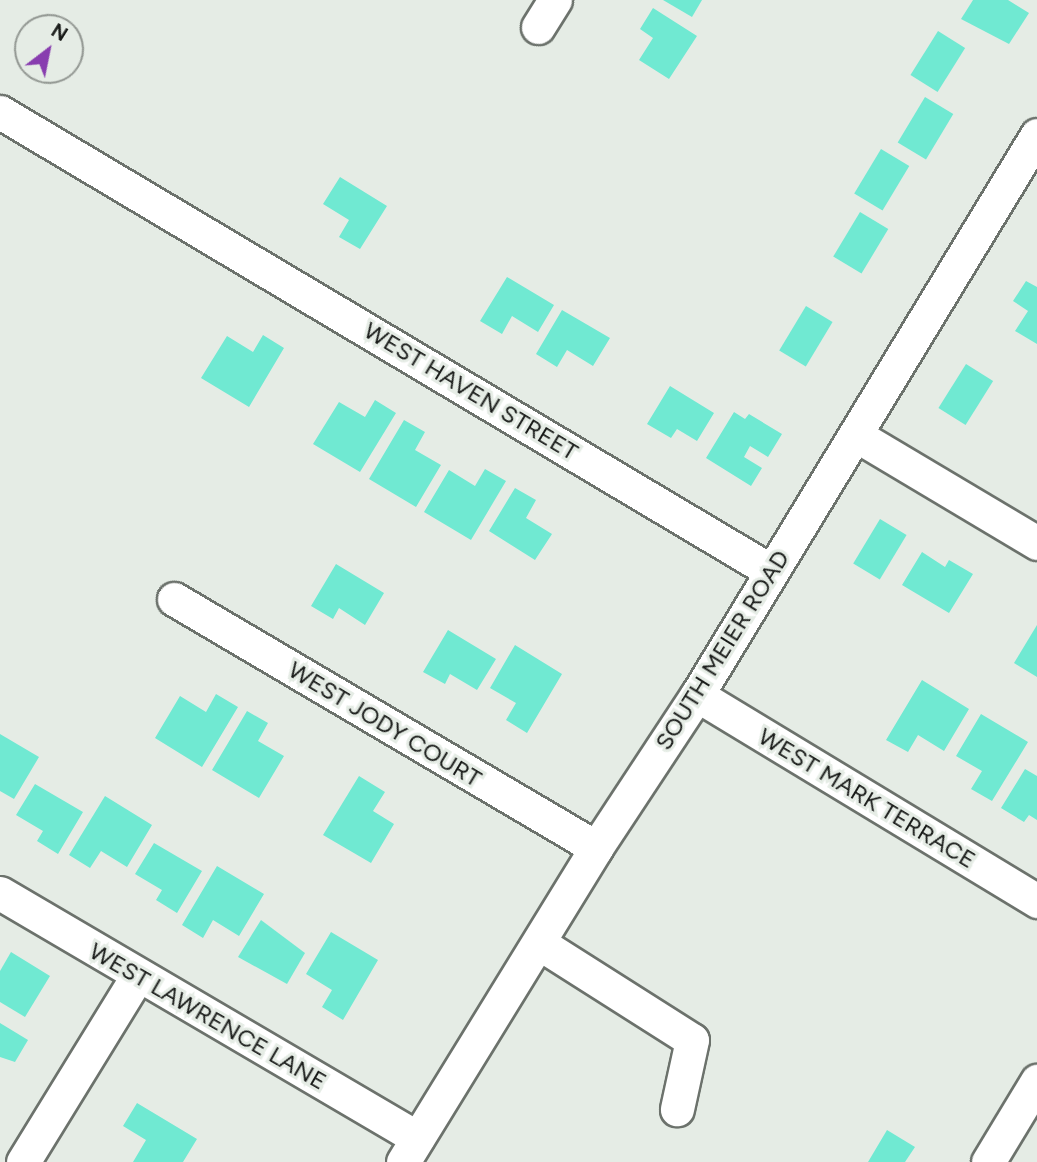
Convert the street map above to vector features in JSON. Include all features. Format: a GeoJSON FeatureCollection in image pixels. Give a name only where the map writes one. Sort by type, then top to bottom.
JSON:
{"type":"FeatureCollection","features":[{"type":"Feature","properties":{"kind":"street","name":"WEST HAVEN STREET"},"geometry":{"type":"LineString","coordinates":[[0,112],[771,571]]}},
{"type":"Feature","properties":{"kind":"street","name":"SOUTH MEIER ROAD"},"geometry":{"type":"LineString","coordinates":[[410,1150],[596,848],[697,695],[1037,135]]}},
{"type":"Feature","properties":{"kind":"street"},"geometry":{"type":"LineString","coordinates":[[856,435],[1037,543]]}},
{"type":"Feature","properties":{"kind":"street","name":"WEST JODY COURT"},"geometry":{"type":"LineString","coordinates":[[174,599],[596,848]]}},
{"type":"Feature","properties":{"kind":"street","name":"WEST MARK TERRACE"},"geometry":{"type":"LineString","coordinates":[[697,695],[1037,901]]}},
{"type":"Feature","properties":{"kind":"street","name":"WEST LAWRENCE LANE"},"geometry":{"type":"LineString","coordinates":[[0,892],[410,1150]]}},
{"type":"Feature","properties":{"kind":"street"},"geometry":{"type":"LineString","coordinates":[[539,943],[692,1041],[677,1109]]}},
{"type":"Feature","properties":{"kind":"street"},"geometry":{"type":"LineString","coordinates":[[23,1162],[137,977]]}},
{"type":"Feature","properties":{"kind":"street"},"geometry":{"type":"LineString","coordinates":[[988,1162],[1037,1082]]}},
{"type":"Feature","properties":{"kind":"building"},"geometry":{"type":"Polygon","coordinates":[[[663,0],[702,0],[692,17],[663,0]]]}},
{"type":"Feature","properties":{"kind":"building"},"geometry":{"type":"Polygon","coordinates":[[[973,0],[1008,0],[1029,13],[1009,44],[961,19],[973,0]]]}},
{"type":"Feature","properties":{"kind":"building"},"geometry":{"type":"Polygon","coordinates":[[[653,8],[697,36],[669,79],[639,60],[653,38],[640,29],[653,8]]]}},
{"type":"Feature","properties":{"kind":"building"},"geometry":{"type":"Polygon","coordinates":[[[938,31],[965,48],[938,92],[910,75],[938,31]]]}},
{"type":"Feature","properties":{"kind":"building"},"geometry":{"type":"Polygon","coordinates":[[[925,97],[953,114],[926,159],[898,142],[925,97]]]}},
{"type":"Feature","properties":{"kind":"building"},"geometry":{"type":"Polygon","coordinates":[[[881,149],[909,166],[883,211],[854,194],[881,149]]]}},
{"type":"Feature","properties":{"kind":"building"},"geometry":{"type":"Polygon","coordinates":[[[340,177],[387,206],[360,249],[339,237],[349,220],[323,204],[340,177]]]}},
{"type":"Feature","properties":{"kind":"building"},"geometry":{"type":"Polygon","coordinates":[[[860,212],[888,229],[862,274],[833,257],[860,212]]]}},
{"type":"Feature","properties":{"kind":"building"},"geometry":{"type":"Polygon","coordinates":[[[507,277],[554,305],[538,332],[512,316],[502,334],[480,321],[507,277]]]}},
{"type":"Feature","properties":{"kind":"building"},"geometry":{"type":"Polygon","coordinates":[[[1026,281],[1037,287],[1037,344],[1015,331],[1028,311],[1013,301],[1026,281]]]}},
{"type":"Feature","properties":{"kind":"building"},"geometry":{"type":"Polygon","coordinates":[[[806,306],[833,322],[806,367],[779,351],[806,306]]]}},
{"type":"Feature","properties":{"kind":"building"},"geometry":{"type":"Polygon","coordinates":[[[562,310],[610,338],[593,366],[567,350],[557,367],[536,354],[562,310]]]}},
{"type":"Feature","properties":{"kind":"building"},"geometry":{"type":"Polygon","coordinates":[[[263,335],[284,348],[249,407],[201,378],[227,336],[253,352],[263,335]]]}},
{"type":"Feature","properties":{"kind":"building"},"geometry":{"type":"Polygon","coordinates":[[[966,364],[993,381],[966,425],[938,408],[966,364]]]}},
{"type":"Feature","properties":{"kind":"building"},"geometry":{"type":"Polygon","coordinates":[[[670,386],[714,413],[697,441],[677,429],[671,438],[647,424],[670,386]]]}},
{"type":"Feature","properties":{"kind":"building"},"geometry":{"type":"Polygon","coordinates":[[[375,400],[396,413],[360,472],[313,444],[339,402],[365,417],[375,400]]]}},
{"type":"Feature","properties":{"kind":"building"},"geometry":{"type":"Polygon","coordinates":[[[734,412],[745,419],[749,414],[782,434],[768,457],[750,446],[744,457],[762,468],[751,486],[706,458],[734,412]]]}},
{"type":"Feature","properties":{"kind":"building"},"geometry":{"type":"Polygon","coordinates":[[[404,420],[425,432],[415,450],[441,465],[416,507],[369,479],[404,420]]]}},
{"type":"Feature","properties":{"kind":"building"},"geometry":{"type":"Polygon","coordinates":[[[485,469],[506,481],[471,540],[424,512],[449,470],[475,486],[485,469]]]}},
{"type":"Feature","properties":{"kind":"building"},"geometry":{"type":"Polygon","coordinates":[[[515,488],[536,500],[526,518],[552,534],[535,560],[489,531],[515,488]]]}},
{"type":"Feature","properties":{"kind":"building"},"geometry":{"type":"Polygon","coordinates":[[[880,519],[907,535],[880,580],[853,564],[880,519]]]}},
{"type":"Feature","properties":{"kind":"building"},"geometry":{"type":"Polygon","coordinates":[[[922,552],[945,567],[949,560],[973,574],[949,613],[902,585],[922,552]]]}},
{"type":"Feature","properties":{"kind":"building"},"geometry":{"type":"Polygon","coordinates":[[[336,564],[384,593],[365,625],[339,608],[333,619],[311,606],[336,564]]]}},
{"type":"Feature","properties":{"kind":"building"},"geometry":{"type":"Polygon","coordinates":[[[1037,625],[1037,677],[1014,663],[1037,625]]]}},
{"type":"Feature","properties":{"kind":"building"},"geometry":{"type":"Polygon","coordinates":[[[448,630],[496,659],[477,690],[450,674],[445,684],[423,672],[448,630]]]}},
{"type":"Feature","properties":{"kind":"building"},"geometry":{"type":"Polygon","coordinates":[[[515,645],[562,674],[527,733],[506,720],[516,703],[490,688],[515,645]]]}},
{"type":"Feature","properties":{"kind":"building"},"geometry":{"type":"Polygon","coordinates":[[[922,680],[969,709],[944,751],[918,735],[908,752],[886,740],[922,680]]]}},
{"type":"Feature","properties":{"kind":"building"},"geometry":{"type":"Polygon","coordinates":[[[216,694],[238,707],[202,767],[155,738],[180,696],[206,712],[216,694]]]}},
{"type":"Feature","properties":{"kind":"building"},"geometry":{"type":"Polygon","coordinates":[[[247,711],[268,723],[258,741],[284,756],[259,798],[212,770],[247,711]]]}},
{"type":"Feature","properties":{"kind":"building"},"geometry":{"type":"Polygon","coordinates":[[[981,714],[1028,742],[992,801],[971,789],[982,771],[956,756],[981,714]]]}},
{"type":"Feature","properties":{"kind":"building"},"geometry":{"type":"Polygon","coordinates":[[[0,734],[39,757],[14,799],[0,791],[0,734]]]}},
{"type":"Feature","properties":{"kind":"building"},"geometry":{"type":"Polygon","coordinates":[[[1025,769],[1037,776],[1037,820],[1029,815],[1024,822],[1001,808],[1025,769]]]}},
{"type":"Feature","properties":{"kind":"building"},"geometry":{"type":"Polygon","coordinates":[[[359,776],[385,792],[373,811],[394,824],[371,863],[323,835],[359,776]]]}},
{"type":"Feature","properties":{"kind":"building"},"geometry":{"type":"Polygon","coordinates":[[[35,784],[83,812],[58,854],[37,841],[43,831],[16,815],[35,784]]]}},
{"type":"Feature","properties":{"kind":"building"},"geometry":{"type":"Polygon","coordinates":[[[105,796],[152,825],[127,867],[101,851],[90,868],[69,855],[105,796]]]}},
{"type":"Feature","properties":{"kind":"building"},"geometry":{"type":"Polygon","coordinates":[[[154,843],[202,871],[177,913],[156,900],[162,890],[135,874],[154,843]]]}},
{"type":"Feature","properties":{"kind":"building"},"geometry":{"type":"Polygon","coordinates":[[[217,866],[264,894],[239,936],[213,920],[203,938],[182,925],[217,866]]]}},
{"type":"Feature","properties":{"kind":"building"},"geometry":{"type":"Polygon","coordinates":[[[261,920],[305,953],[287,984],[238,957],[261,920]]]}},
{"type":"Feature","properties":{"kind":"building"},"geometry":{"type":"Polygon","coordinates":[[[331,932],[378,960],[343,1020],[322,1007],[332,990],[306,974],[331,932]]]}},
{"type":"Feature","properties":{"kind":"building"},"geometry":{"type":"Polygon","coordinates":[[[11,952],[50,976],[25,1017],[0,1002],[0,971],[11,952]]]}},
{"type":"Feature","properties":{"kind":"building"},"geometry":{"type":"Polygon","coordinates":[[[0,1023],[28,1040],[15,1062],[0,1057],[0,1023]]]}},
{"type":"Feature","properties":{"kind":"building"},"geometry":{"type":"Polygon","coordinates":[[[137,1103],[197,1139],[183,1162],[133,1162],[146,1140],[123,1126],[137,1103]]]}},
{"type":"Feature","properties":{"kind":"building"},"geometry":{"type":"Polygon","coordinates":[[[887,1130],[915,1147],[905,1162],[868,1162],[887,1130]]]}}]}
